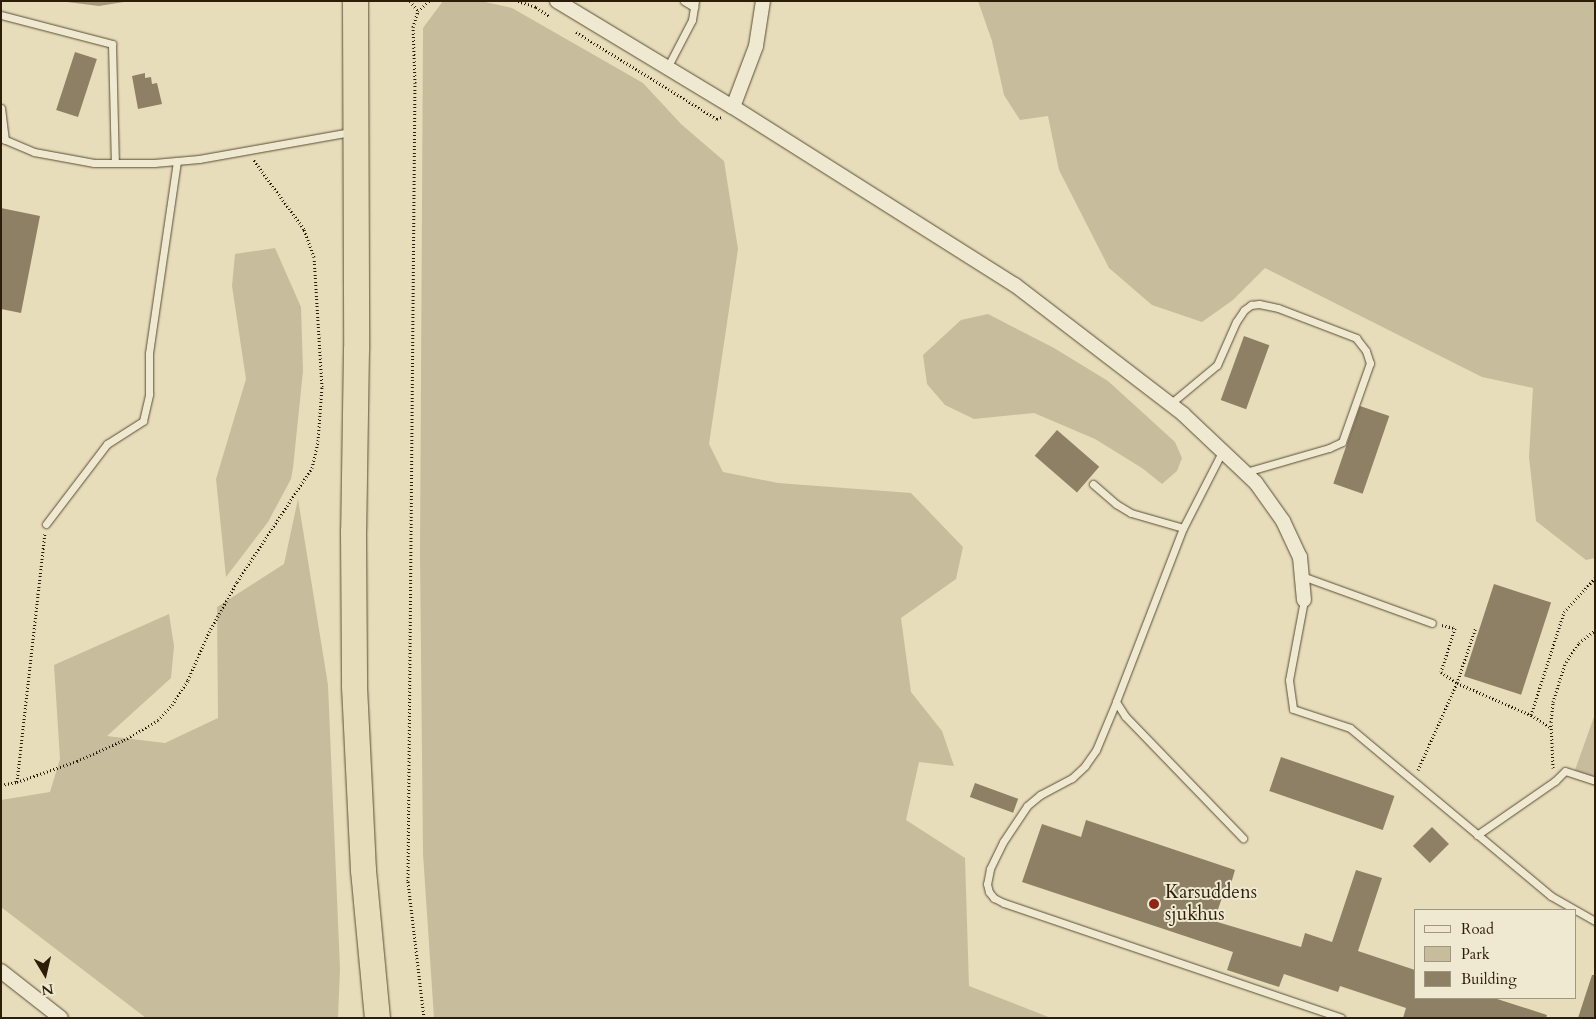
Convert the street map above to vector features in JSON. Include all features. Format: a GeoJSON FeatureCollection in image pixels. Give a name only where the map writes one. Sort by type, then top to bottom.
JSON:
{"type":"FeatureCollection","features":[{"type":"Feature","properties":{"kind":"highway"},"geometry":{"type":"LineString","coordinates":[[355,1],[356,349],[352,531],[354,686],[363,870],[377,1018]]}},
{"type":"Feature","properties":{"kind":"street"},"geometry":{"type":"LineString","coordinates":[[557,1],[733,107],[1015,285],[1170,404],[1223,449],[1246,472],[1284,520],[1300,557],[1304,600]]}},
{"type":"Feature","properties":{"kind":"street"},"geometry":{"type":"LineString","coordinates":[[733,107],[756,46],[763,1]]}},
{"type":"Feature","properties":{"kind":"street"},"geometry":{"type":"LineString","coordinates":[[1,971],[61,1018]]}},
{"type":"Feature","properties":{"kind":"lane"},"geometry":{"type":"LineString","coordinates":[[667,68],[692,20],[695,4],[684,1]]}},
{"type":"Feature","properties":{"kind":"lane"},"geometry":{"type":"LineString","coordinates":[[1,15],[112,44],[115,163]]}},
{"type":"Feature","properties":{"kind":"lane"},"geometry":{"type":"LineString","coordinates":[[1,108],[3,139],[34,152],[94,163],[177,161],[244,149],[298,143],[354,132]]}},
{"type":"Feature","properties":{"kind":"lane"},"geometry":{"type":"LineString","coordinates":[[46,524],[107,444],[143,421],[150,394],[149,353],[177,161]]}},
{"type":"Feature","properties":{"kind":"lane"},"geometry":{"type":"LineString","coordinates":[[1170,404],[1217,365],[1236,322],[1244,310],[1251,305],[1259,304],[1278,308],[1356,338],[1366,352],[1370,363],[1342,442],[1330,448],[1246,472]]}},
{"type":"Feature","properties":{"kind":"lane"},"geometry":{"type":"LineString","coordinates":[[1223,449],[1183,528],[1096,750],[1085,766],[1072,778],[1040,795],[1027,806],[1003,842],[990,869],[987,884],[989,892],[994,898],[1004,903],[1342,1018]]}},
{"type":"Feature","properties":{"kind":"lane"},"geometry":{"type":"LineString","coordinates":[[1093,484],[1116,504],[1131,513],[1183,528]]}},
{"type":"Feature","properties":{"kind":"lane"},"geometry":{"type":"LineString","coordinates":[[1302,576],[1432,623]]}},
{"type":"Feature","properties":{"kind":"lane"},"geometry":{"type":"LineString","coordinates":[[1304,600],[1289,680],[1293,709],[1350,728],[1551,896],[1574,909]]}},
{"type":"Feature","properties":{"kind":"lane"},"geometry":{"type":"LineString","coordinates":[[1116,702],[1125,716],[1243,838]]}},
{"type":"Feature","properties":{"kind":"lane"},"geometry":{"type":"LineString","coordinates":[[1477,836],[1555,781],[1565,770],[1595,781]]}},
{"type":"Feature","properties":{"kind":"lane"},"geometry":{"type":"LineString","coordinates":[[1576,910],[1595,921]]}},
{"type":"Feature","properties":{"kind":"path"},"geometry":{"type":"LineString","coordinates":[[410,1],[418,11]]}},
{"type":"Feature","properties":{"kind":"path"},"geometry":{"type":"LineString","coordinates":[[424,1018],[408,881],[415,84],[413,27],[418,11],[429,1]]}},
{"type":"Feature","properties":{"kind":"path"},"geometry":{"type":"LineString","coordinates":[[518,1],[536,7],[553,18]]}},
{"type":"Feature","properties":{"kind":"path"},"geometry":{"type":"LineString","coordinates":[[570,28],[717,118],[724,116],[733,107]]}},
{"type":"Feature","properties":{"kind":"path"},"geometry":{"type":"LineString","coordinates":[[1,785],[17,782],[77,761],[124,740],[158,720],[172,705],[188,680],[209,632],[237,582],[312,468],[318,441],[322,387],[314,257],[304,229],[280,194],[244,149]]}},
{"type":"Feature","properties":{"kind":"path"},"geometry":{"type":"LineString","coordinates":[[17,782],[46,524]]}},
{"type":"Feature","properties":{"kind":"path"},"geometry":{"type":"LineString","coordinates":[[1531,715],[1564,612],[1595,578]]}},
{"type":"Feature","properties":{"kind":"path"},"geometry":{"type":"LineString","coordinates":[[1432,623],[1455,628],[1441,672],[1457,683],[1531,715],[1550,728]]}},
{"type":"Feature","properties":{"kind":"path"},"geometry":{"type":"LineString","coordinates":[[1414,780],[1457,683],[1476,627]]}},
{"type":"Feature","properties":{"kind":"path"},"geometry":{"type":"LineString","coordinates":[[1555,781],[1551,757],[1550,728],[1553,702],[1566,662],[1579,643],[1595,630]]}},
{"type":"Feature","properties":{"kind":"green space"},"geometry":{"type":"Polygon","coordinates":[[[443,1],[481,1],[512,8],[643,83],[681,124],[724,161],[738,249],[709,444],[723,472],[778,483],[911,493],[963,547],[956,579],[901,618],[911,692],[942,731],[954,766],[919,762],[906,820],[965,858],[969,986],[1051,1018],[434,1018],[423,854],[420,553],[423,28],[443,1]]]}},
{"type":"Feature","properties":{"kind":"green space"},"geometry":{"type":"Polygon","coordinates":[[[978,1],[1595,1],[1595,558],[1586,560],[1536,521],[1529,457],[1533,388],[1482,377],[1265,268],[1233,300],[1202,322],[1152,305],[1109,268],[1059,170],[1048,116],[1020,120],[1004,95],[992,41],[978,1]]]}},
{"type":"Feature","properties":{"kind":"green space"},"geometry":{"type":"Polygon","coordinates":[[[275,248],[301,307],[303,371],[293,468],[291,479],[268,522],[226,577],[216,479],[246,379],[232,286],[235,254],[275,248]]]}},
{"type":"Feature","properties":{"kind":"green space"},"geometry":{"type":"Polygon","coordinates":[[[988,314],[1054,348],[1108,381],[1175,442],[1182,458],[1177,471],[1162,484],[1142,468],[1095,439],[1034,413],[974,419],[945,405],[927,384],[923,355],[961,320],[988,314]]]}},
{"type":"Feature","properties":{"kind":"green space"},"geometry":{"type":"Polygon","coordinates":[[[298,499],[328,685],[340,969],[338,1018],[146,1018],[1,907],[1,800],[50,792],[60,759],[54,665],[169,614],[174,646],[171,678],[107,736],[165,743],[218,718],[217,607],[284,564],[298,499]]]}},
{"type":"Feature","properties":{"kind":"green space"},"geometry":{"type":"Polygon","coordinates":[[[1595,714],[1595,777],[1575,770],[1595,714]]]}},
{"type":"Feature","properties":{"kind":"shaded area"},"geometry":{"type":"Polygon","coordinates":[[[59,1],[130,1],[99,6],[59,1]]]}},
{"type":"Feature","properties":{"kind":"building"},"geometry":{"type":"Polygon","coordinates":[[[75,52],[97,59],[78,117],[56,110],[75,52]]]}},
{"type":"Feature","properties":{"kind":"building"},"geometry":{"type":"Polygon","coordinates":[[[145,73],[145,78],[151,77],[152,84],[157,83],[162,104],[138,109],[132,76],[145,73]]]}},
{"type":"Feature","properties":{"kind":"building"},"geometry":{"type":"Polygon","coordinates":[[[1,208],[40,216],[21,313],[1,309],[1,208]]]}},
{"type":"Feature","properties":{"kind":"building"},"geometry":{"type":"Polygon","coordinates":[[[1244,336],[1269,345],[1246,409],[1221,400],[1244,336]]]}},
{"type":"Feature","properties":{"kind":"building"},"geometry":{"type":"Polygon","coordinates":[[[1360,406],[1389,416],[1363,494],[1333,484],[1360,406]]]}},
{"type":"Feature","properties":{"kind":"building"},"geometry":{"type":"Polygon","coordinates":[[[1057,430],[1099,467],[1077,492],[1035,456],[1057,430]]]}},
{"type":"Feature","properties":{"kind":"building"},"geometry":{"type":"Polygon","coordinates":[[[1494,584],[1551,603],[1521,695],[1464,676],[1494,584]]]}},
{"type":"Feature","properties":{"kind":"building"},"geometry":{"type":"Polygon","coordinates":[[[1281,757],[1394,796],[1383,830],[1269,791],[1281,757]]]}},
{"type":"Feature","properties":{"kind":"building"},"geometry":{"type":"Polygon","coordinates":[[[975,783],[1018,799],[1013,813],[970,797],[975,783]]]}},
{"type":"Feature","properties":{"kind":"building","name":"Karsuddens sjukhus"},"geometry":{"type":"Polygon","coordinates":[[[1086,820],[1235,870],[1230,887],[1226,886],[1214,921],[1301,947],[1305,933],[1332,942],[1356,870],[1382,878],[1358,951],[1414,970],[1414,999],[1497,999],[1547,1015],[1546,1018],[1403,1018],[1406,1008],[1340,986],[1338,992],[1284,974],[1279,987],[1227,970],[1233,952],[1022,882],[1042,824],[1081,837],[1086,820]]]}},
{"type":"Feature","properties":{"kind":"building"},"geometry":{"type":"Polygon","coordinates":[[[1432,827],[1449,844],[1430,863],[1413,846],[1432,827]]]}},
{"type":"Feature","properties":{"kind":"building"},"geometry":{"type":"Polygon","coordinates":[[[1592,975],[1595,975],[1595,1018],[1578,1018],[1592,975]]]}},
{"type":"Feature","properties":{"kind":"place","name":"Karsuddens sjukhus"},"geometry":{"type":"Point","coordinates":[1154,904]}}]}
